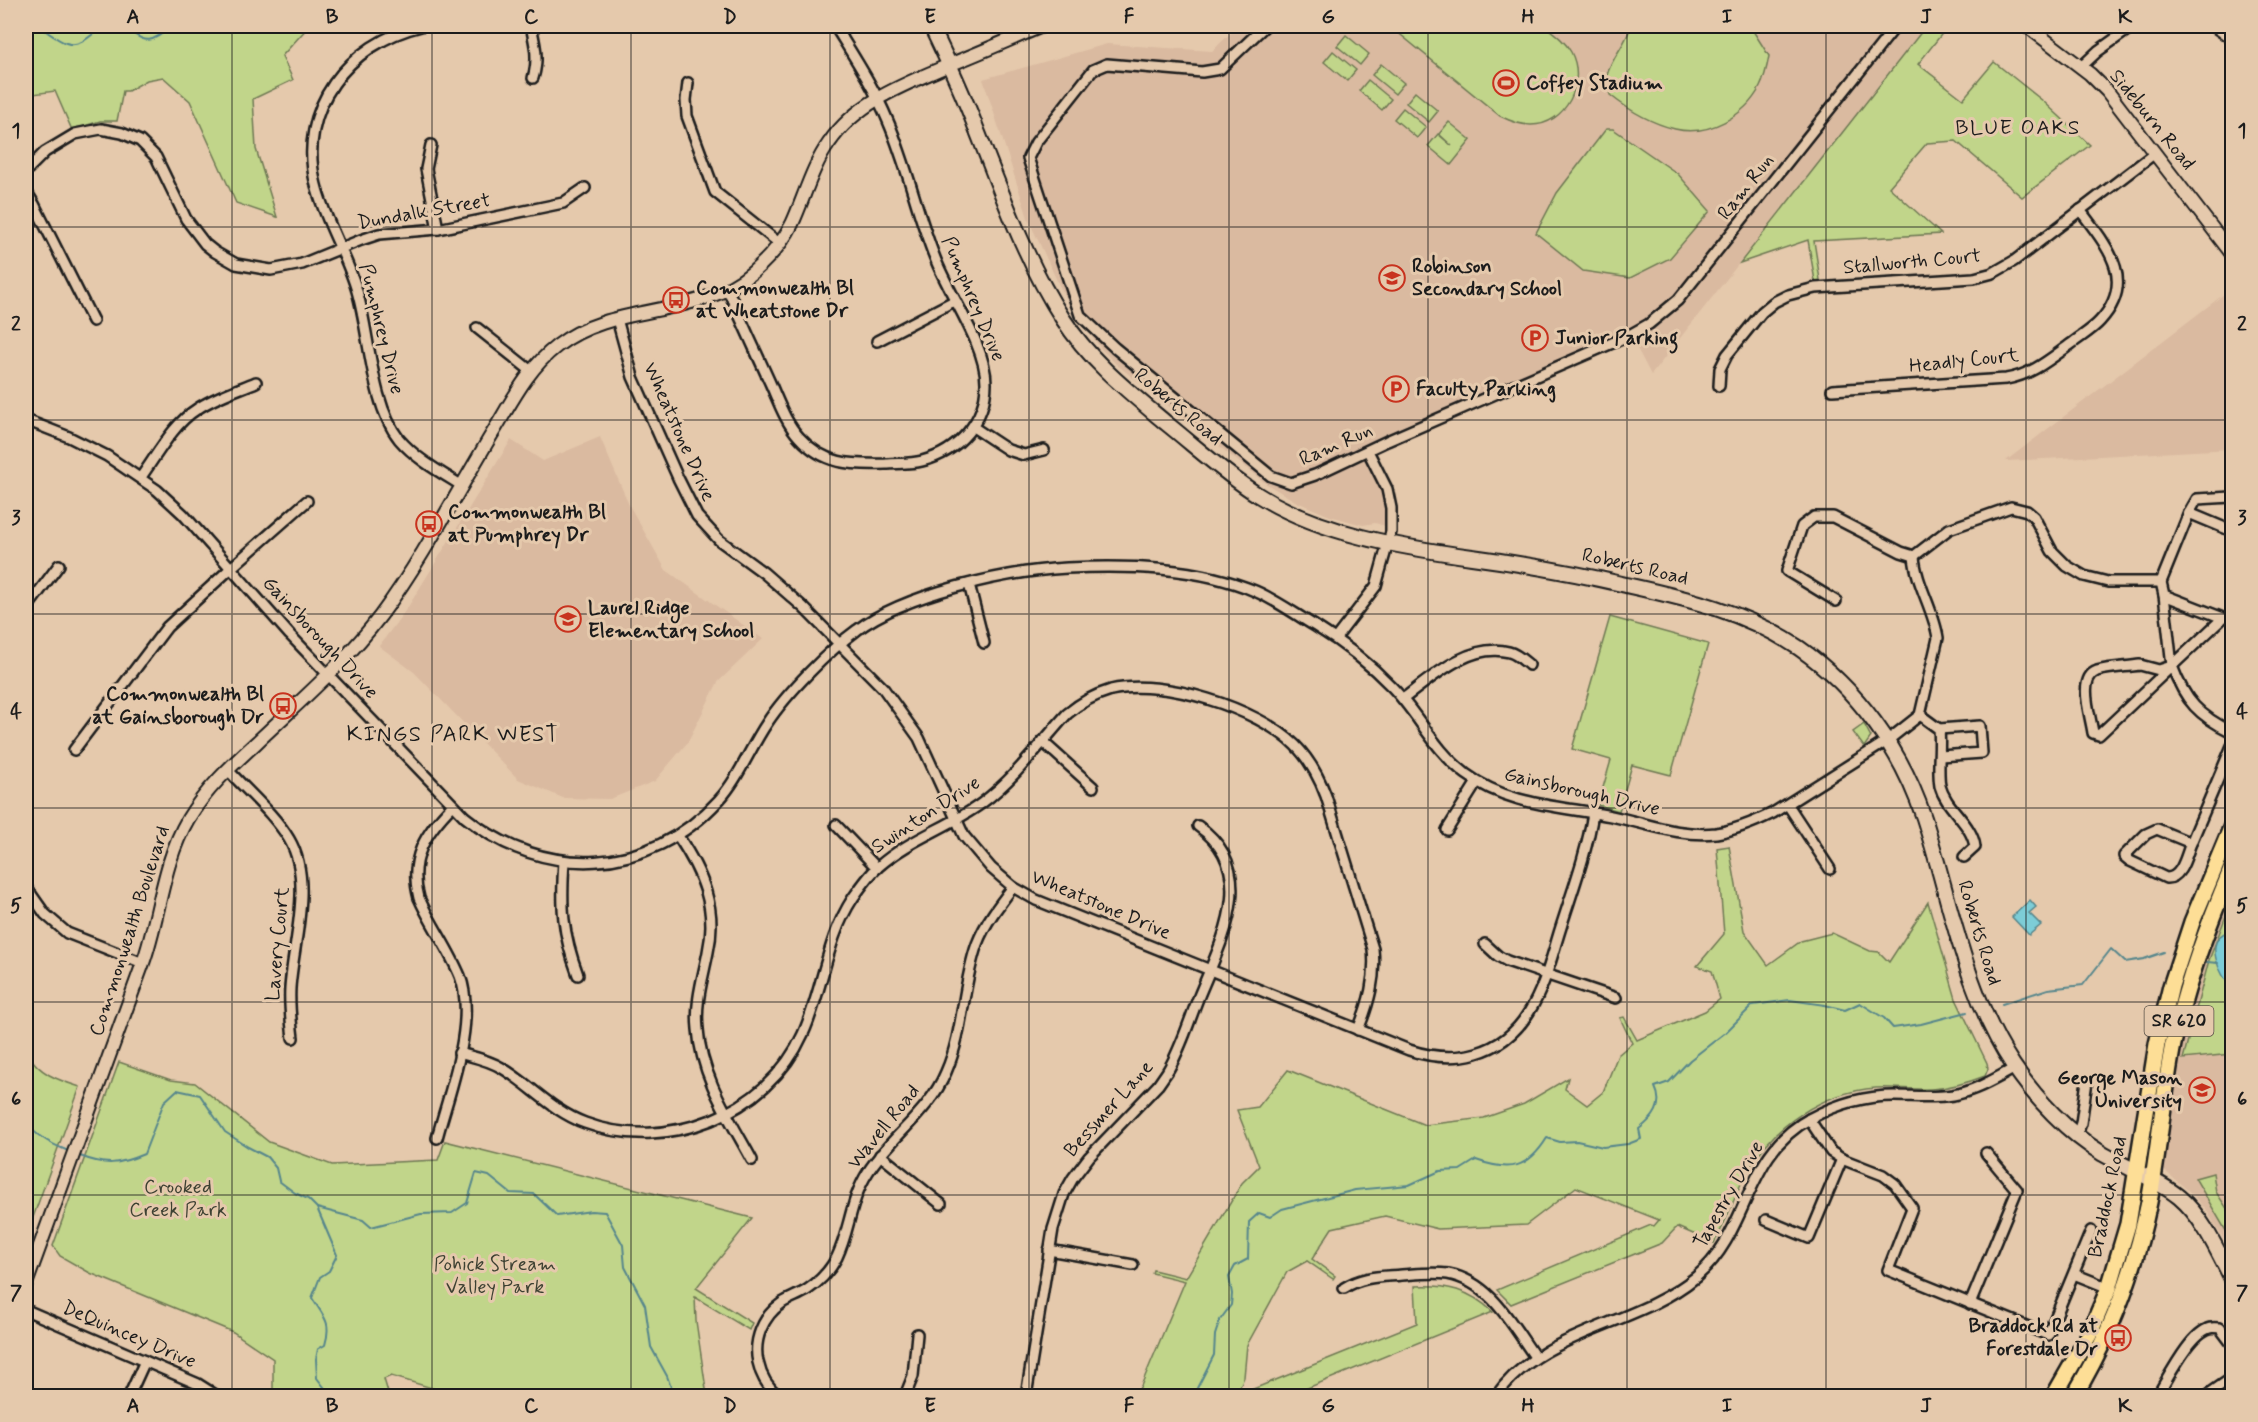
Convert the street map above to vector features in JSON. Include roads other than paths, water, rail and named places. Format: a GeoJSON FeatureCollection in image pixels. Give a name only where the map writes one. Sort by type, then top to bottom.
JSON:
{"type":"FeatureCollection","features":[{"type":"Feature","properties":{"kind":"main road","name":"Roberts Road"},"geometry":{"type":"LineString","coordinates":[[931,26],[950,65],[1001,194],[1061,317],[1088,353],[1130,394],[1232,477],[1262,497],[1294,514],[1358,536],[1435,552],[1562,570],[1690,599],[1731,612],[1779,636],[1824,667],[1859,702],[1902,766],[1923,816],[1960,946],[1980,1003],[2015,1068],[2045,1105],[2077,1135],[2099,1152],[2167,1189],[2191,1209],[2232,1279]]}},
{"type":"Feature","properties":{"kind":"main road","name":"Braddock Road"},"geometry":{"type":"LineString","coordinates":[[2054,1396],[2079,1356],[2109,1288],[2128,1224],[2157,1044],[2171,986],[2192,922],[2232,826]]}},
{"type":"Feature","properties":{"kind":"main road","name":"Braddock Road"},"geometry":{"type":"LineString","coordinates":[[2074,1396],[2100,1348],[2124,1291],[2138,1247],[2152,1182],[2173,1045],[2186,989],[2208,925],[2232,868]]}},
{"type":"Feature","properties":{"kind":"street","name":"Pumphrey Drive"},"geometry":{"type":"LineString","coordinates":[[421,26],[390,35],[361,53],[336,80],[319,113],[314,132],[313,169],[320,199],[358,293],[383,409],[398,438],[413,453],[461,485]]}},
{"type":"Feature","properties":{"kind":"street"},"geometry":{"type":"LineString","coordinates":[[531,26],[537,53],[537,67],[533,78]]}},
{"type":"Feature","properties":{"kind":"street","name":"Pumphrey Drive"},"geometry":{"type":"LineString","coordinates":[[728,290],[789,423],[800,439],[820,455],[846,464],[922,461],[947,452],[973,427],[985,398],[986,372],[979,350],[934,257],[897,143],[878,98],[835,26]]}},
{"type":"Feature","properties":{"kind":"street","name":"Commonwealth Boulevard"},"geometry":{"type":"LineString","coordinates":[[26,1284],[143,963],[154,928],[167,869],[177,842],[196,807],[228,770],[327,675],[362,638],[386,608],[531,371],[547,354],[568,338],[600,323],[692,303],[728,290],[752,273],[780,243],[829,143],[855,114],[878,98],[1039,26]]}},
{"type":"Feature","properties":{"kind":"street","name":"Ram Run"},"geometry":{"type":"LineString","coordinates":[[1265,26],[1216,71],[1187,72],[1107,64],[1093,70],[1036,142],[1029,153],[1029,165],[1076,308],[1089,326],[1271,476],[1291,483],[1305,479],[1626,337],[1669,309],[1685,292],[1896,26]]}},
{"type":"Feature","properties":{"kind":"street","name":"Sideburn Road"},"geometry":{"type":"LineString","coordinates":[[2027,26],[2081,67],[2107,91],[2232,254]]}},
{"type":"Feature","properties":{"kind":"street"},"geometry":{"type":"LineString","coordinates":[[2081,67],[2098,51],[2133,26]]}},
{"type":"Feature","properties":{"kind":"street"},"geometry":{"type":"LineString","coordinates":[[2213,26],[2232,39]]}},
{"type":"Feature","properties":{"kind":"street"},"geometry":{"type":"LineString","coordinates":[[688,83],[687,116],[714,192],[780,243]]}},
{"type":"Feature","properties":{"kind":"street","name":"Dundalk Street"},"geometry":{"type":"LineString","coordinates":[[26,171],[45,152],[65,139],[88,130],[112,130],[140,141],[156,157],[192,228],[205,244],[225,259],[247,267],[283,269],[302,264],[379,234],[438,229],[563,203],[585,189]]}},
{"type":"Feature","properties":{"kind":"street"},"geometry":{"type":"LineString","coordinates":[[431,145],[426,169],[438,229]]}},
{"type":"Feature","properties":{"kind":"street","name":"Stallworth Court"},"geometry":{"type":"LineString","coordinates":[[1719,386],[1720,369],[1727,355],[1762,312],[1788,294],[1815,288],[1983,276],[2014,261],[2155,153]]}},
{"type":"Feature","properties":{"kind":"street"},"geometry":{"type":"LineString","coordinates":[[26,191],[93,321]]}},
{"type":"Feature","properties":{"kind":"street","name":"Headly Court"},"geometry":{"type":"LineString","coordinates":[[1832,390],[2006,379],[2027,374],[2042,365],[2098,323],[2107,313],[2116,295],[2118,283],[2114,260],[2106,245],[2080,210]]}},
{"type":"Feature","properties":{"kind":"street"},"geometry":{"type":"LineString","coordinates":[[877,341],[954,301]]}},
{"type":"Feature","properties":{"kind":"street","name":"Wheatstone Drive"},"geometry":{"type":"LineString","coordinates":[[617,319],[633,376],[678,478],[698,516],[718,540],[783,589],[883,688],[909,722],[929,757],[964,836],[975,851],[1013,887],[1053,908],[1426,1056],[1449,1058],[1472,1055],[1497,1044],[1520,1024],[1533,1005],[1585,853],[1593,813]]}},
{"type":"Feature","properties":{"kind":"street"},"geometry":{"type":"LineString","coordinates":[[477,328],[531,371]]}},
{"type":"Feature","properties":{"kind":"street"},"geometry":{"type":"LineString","coordinates":[[141,477],[180,424],[192,412],[256,382]]}},
{"type":"Feature","properties":{"kind":"street","name":"Gainsborough Drive"},"geometry":{"type":"LineString","coordinates":[[26,420],[88,446],[141,477],[183,514],[327,675],[453,805],[481,830],[504,843],[533,855],[564,861],[622,858],[648,850],[678,836],[702,817],[720,799],[737,776],[759,735],[776,710],[858,628],[886,613],[969,584],[1063,568],[1127,567],[1173,572],[1222,581],[1253,590],[1272,599],[1336,639],[1372,666],[1403,699],[1437,747],[1455,765],[1478,782],[1505,795],[1527,802],[1629,820],[1668,831],[1715,833],[1754,823],[1788,805],[1887,741],[1920,715]]}},
{"type":"Feature","properties":{"kind":"street"},"geometry":{"type":"LineString","coordinates":[[973,427],[1008,450],[1024,455],[1044,450]]}},
{"type":"Feature","properties":{"kind":"street"},"geometry":{"type":"LineString","coordinates":[[1336,639],[1372,592],[1380,576],[1389,542],[1391,508],[1387,489],[1368,451]]}},
{"type":"Feature","properties":{"kind":"street"},"geometry":{"type":"LineString","coordinates":[[2232,497],[2197,500],[2188,513],[2161,582],[2172,666],[2179,685],[2192,705],[2207,718],[2232,732]]}},
{"type":"Feature","properties":{"kind":"street"},"geometry":{"type":"LineString","coordinates":[[74,750],[167,627],[307,501]]}},
{"type":"Feature","properties":{"kind":"street"},"geometry":{"type":"LineString","coordinates":[[1914,556],[1949,529],[2011,507],[2027,511],[2034,516],[2052,551],[2067,566],[2084,576],[2108,582],[2161,582]]}},
{"type":"Feature","properties":{"kind":"street"},"geometry":{"type":"LineString","coordinates":[[2188,513],[2232,531]]}},
{"type":"Feature","properties":{"kind":"street"},"geometry":{"type":"LineString","coordinates":[[1836,601],[1787,571],[1802,526],[1807,521],[1814,517],[1833,517],[1901,552],[1914,556]]}},
{"type":"Feature","properties":{"kind":"street"},"geometry":{"type":"LineString","coordinates":[[1914,556],[1915,567],[1937,626],[1938,638],[1920,715],[1939,729],[1980,726],[1982,753],[1940,756]]}},
{"type":"Feature","properties":{"kind":"street"},"geometry":{"type":"LineString","coordinates":[[26,609],[59,565]]}},
{"type":"Feature","properties":{"kind":"street"},"geometry":{"type":"LineString","coordinates":[[969,584],[984,643]]}},
{"type":"Feature","properties":{"kind":"street"},"geometry":{"type":"LineString","coordinates":[[2164,595],[2223,618],[2099,735],[2093,733],[2085,684],[2088,676],[2096,671],[2140,665],[2159,670],[2172,666]]}},
{"type":"Feature","properties":{"kind":"street"},"geometry":{"type":"LineString","coordinates":[[1403,699],[1452,665],[1479,652],[1495,650],[1509,652],[1529,664]]}},
{"type":"Feature","properties":{"kind":"street","name":"Swinton Drive"},"geometry":{"type":"LineString","coordinates":[[459,1053],[495,1064],[565,1114],[607,1129],[637,1133],[669,1132],[694,1126],[727,1113],[767,1085],[794,1051],[810,1017],[840,922],[853,899],[876,868],[908,845],[974,809],[993,794],[1067,714],[1088,699],[1110,691],[1135,688],[1190,694],[1222,704],[1264,722],[1297,747],[1316,772],[1326,796],[1372,949],[1372,988],[1358,1030]]}},
{"type":"Feature","properties":{"kind":"street"},"geometry":{"type":"LineString","coordinates":[[1939,729],[1941,786],[1948,804],[1973,837],[1975,847],[1964,857]]}},
{"type":"Feature","properties":{"kind":"street"},"geometry":{"type":"LineString","coordinates":[[1042,741],[1093,787]]}},
{"type":"Feature","properties":{"kind":"street"},"geometry":{"type":"LineString","coordinates":[[2191,843],[2157,829],[2146,834],[2124,856],[2166,878],[2172,878],[2178,874],[2232,746]]}},
{"type":"Feature","properties":{"kind":"street","name":"Lavery Court"},"geometry":{"type":"LineString","coordinates":[[228,770],[283,830],[299,863],[301,892],[290,990],[293,1038]]}},
{"type":"Feature","properties":{"kind":"street"},"geometry":{"type":"LineString","coordinates":[[1447,830],[1478,782]]}},
{"type":"Feature","properties":{"kind":"street"},"geometry":{"type":"LineString","coordinates":[[437,1138],[459,1053],[466,1013],[464,989],[456,967],[426,914],[419,898],[415,878],[417,858],[425,838],[437,821],[453,805]]}},
{"type":"Feature","properties":{"kind":"street"},"geometry":{"type":"LineString","coordinates":[[1788,805],[1830,869]]}},
{"type":"Feature","properties":{"kind":"street"},"geometry":{"type":"LineString","coordinates":[[836,825],[876,868]]}},
{"type":"Feature","properties":{"kind":"street","name":"Bessmer Lane"},"geometry":{"type":"LineString","coordinates":[[1026,1396],[1057,1214],[1073,1179],[1089,1157],[1158,1085],[1167,1072],[1230,917],[1233,886],[1226,860],[1212,837],[1198,826]]}},
{"type":"Feature","properties":{"kind":"street"},"geometry":{"type":"LineString","coordinates":[[678,836],[700,872],[710,903],[711,935],[699,992],[698,1029],[707,1072],[752,1160]]}},
{"type":"Feature","properties":{"kind":"street"},"geometry":{"type":"LineString","coordinates":[[564,861],[562,920],[569,952],[578,975]]}},
{"type":"Feature","properties":{"kind":"street"},"geometry":{"type":"LineString","coordinates":[[26,887],[51,921],[67,933],[143,963]]}},
{"type":"Feature","properties":{"kind":"street","name":"Wavell Road"},"geometry":{"type":"LineString","coordinates":[[779,1396],[768,1384],[760,1369],[757,1347],[760,1331],[778,1306],[807,1290],[831,1267],[841,1248],[858,1191],[880,1155],[923,1110],[945,1076],[959,1036],[976,946],[986,924],[1013,887]]}},
{"type":"Feature","properties":{"kind":"street"},"geometry":{"type":"LineString","coordinates":[[1485,944],[1498,956],[1616,998]]}},
{"type":"Feature","properties":{"kind":"street","name":"Tapestry Drive"},"geometry":{"type":"LineString","coordinates":[[1496,1396],[1509,1380],[1535,1358],[1668,1296],[1697,1276],[1716,1257],[1730,1236],[1748,1192],[1762,1166],[1789,1133],[1809,1119],[1861,1099],[1879,1096],[1929,1097],[1955,1094],[1984,1084],[2015,1068]]}},
{"type":"Feature","properties":{"kind":"street"},"geometry":{"type":"LineString","coordinates":[[2077,1135],[2087,1081]]}},
{"type":"Feature","properties":{"kind":"street"},"geometry":{"type":"LineString","coordinates":[[1809,1119],[1831,1152],[1842,1159],[1883,1175],[1895,1184],[1912,1208],[1888,1270],[2048,1335],[2091,1231]]}},
{"type":"Feature","properties":{"kind":"street"},"geometry":{"type":"LineString","coordinates":[[1970,1304],[2017,1190],[1986,1153]]}},
{"type":"Feature","properties":{"kind":"street"},"geometry":{"type":"LineString","coordinates":[[880,1155],[941,1204]]}},
{"type":"Feature","properties":{"kind":"street"},"geometry":{"type":"LineString","coordinates":[[1766,1220],[1809,1238],[1842,1159]]}},
{"type":"Feature","properties":{"kind":"street"},"geometry":{"type":"LineString","coordinates":[[1050,1250],[1133,1265]]}},
{"type":"Feature","properties":{"kind":"street"},"geometry":{"type":"LineString","coordinates":[[1344,1287],[1366,1278],[1435,1273],[1458,1277],[1480,1288],[1493,1299],[1535,1358]]}},
{"type":"Feature","properties":{"kind":"street"},"geometry":{"type":"LineString","coordinates":[[2074,1274],[2109,1288]]}},
{"type":"Feature","properties":{"kind":"street","name":"DeQuincey Drive"},"geometry":{"type":"LineString","coordinates":[[26,1310],[198,1383],[217,1396]]}},
{"type":"Feature","properties":{"kind":"street"},"geometry":{"type":"LineString","coordinates":[[2159,1396],[2192,1342],[2202,1333],[2211,1327],[2220,1328],[2232,1344]]}},
{"type":"Feature","properties":{"kind":"street"},"geometry":{"type":"LineString","coordinates":[[905,1396],[913,1376],[916,1334]]}},
{"type":"Feature","properties":{"kind":"street"},"geometry":{"type":"LineString","coordinates":[[129,1396],[145,1361]]}},
{"type":"Feature","properties":{"kind":"street"},"geometry":{"type":"LineString","coordinates":[[2205,1396],[2232,1378]]}},
{"type":"Feature","properties":{"kind":"water"},"geometry":{"type":"Polygon","coordinates":[[[2030,900],[2036,907],[2029,913],[2041,925],[2029,935],[2012,917],[2030,900]]]}},
{"type":"Feature","properties":{"kind":"water"},"geometry":{"type":"Polygon","coordinates":[[[2227,932],[2232,934],[2232,988],[2219,967],[2215,951],[2220,936],[2227,932]]]}},
{"type":"Feature","properties":{"kind":"waterway"},"geometry":{"type":"LineString","coordinates":[[38,26],[63,42],[73,44],[85,40],[106,26],[123,28],[147,40],[153,39],[171,26]]}},
{"type":"Feature","properties":{"kind":"waterway"},"geometry":{"type":"LineString","coordinates":[[2002,1004],[2048,989],[2083,985],[2111,949],[2125,962],[2144,959],[2164,952]]}},
{"type":"Feature","properties":{"kind":"waterway"},"geometry":{"type":"LineString","coordinates":[[2207,962],[2218,963]]}},
{"type":"Feature","properties":{"kind":"waterway"},"geometry":{"type":"LineString","coordinates":[[1193,1396],[1214,1355],[1215,1335],[1220,1320],[1231,1305],[1229,1277],[1235,1266],[1248,1259],[1249,1222],[1259,1213],[1270,1217],[1282,1209],[1355,1190],[1409,1185],[1440,1171],[1460,1170],[1476,1160],[1499,1166],[1517,1165],[1533,1156],[1547,1138],[1560,1142],[1577,1141],[1603,1147],[1628,1144],[1641,1139],[1639,1129],[1653,1116],[1658,1105],[1658,1094],[1655,1087],[1669,1082],[1690,1060],[1726,1032],[1753,1005],[1790,1000],[1845,1010],[1860,1003],[1884,1018],[1893,1028],[1921,1024],[1967,1012]]}},
{"type":"Feature","properties":{"kind":"waterway"},"geometry":{"type":"LineString","coordinates":[[80,1156],[112,1163],[144,1154],[164,1102],[177,1090],[200,1095],[225,1132],[267,1157],[276,1168],[279,1181],[308,1199],[317,1208],[337,1255],[329,1271],[320,1277],[312,1298],[326,1320],[328,1331],[325,1345],[318,1349],[317,1378],[331,1396]]}},
{"type":"Feature","properties":{"kind":"waterway"},"geometry":{"type":"LineString","coordinates":[[26,1123],[44,1139],[66,1150]]}},
{"type":"Feature","properties":{"kind":"waterway"},"geometry":{"type":"LineString","coordinates":[[317,1208],[363,1220],[371,1227],[421,1214],[452,1213],[467,1203],[476,1173],[489,1176],[510,1193],[534,1194],[557,1216],[591,1211],[605,1212],[623,1245],[625,1267],[645,1305],[651,1347],[667,1376],[674,1396]]}},
{"type":"Feature","properties":{"kind":"place","name":"Coffey Stadium"},"geometry":{"type":"Point","coordinates":[1506,83]}},
{"type":"Feature","properties":{"kind":"place","name":"Robinson Secondary School"},"geometry":{"type":"Point","coordinates":[1392,278]}},
{"type":"Feature","properties":{"kind":"place","name":"Commonwealth Bl at Wheatstone Dr"},"geometry":{"type":"Point","coordinates":[676,300]}},
{"type":"Feature","properties":{"kind":"place","name":"Junior Parking"},"geometry":{"type":"Point","coordinates":[1535,338]}},
{"type":"Feature","properties":{"kind":"place","name":"Faculty Parking"},"geometry":{"type":"Point","coordinates":[1396,389]}},
{"type":"Feature","properties":{"kind":"place","name":"Commonwealth Bl at Pumphrey Dr"},"geometry":{"type":"Point","coordinates":[429,524]}},
{"type":"Feature","properties":{"kind":"place","name":"Laurel Ridge Elementary School"},"geometry":{"type":"Point","coordinates":[568,619]}},
{"type":"Feature","properties":{"kind":"place","name":"Commonwealth Bl at Gainsborough Dr"},"geometry":{"type":"Point","coordinates":[283,706]}},
{"type":"Feature","properties":{"kind":"place","name":"George Mason University"},"geometry":{"type":"Point","coordinates":[2202,1090]}},
{"type":"Feature","properties":{"kind":"place","name":"Braddock Rd at Forestdale Dr"},"geometry":{"type":"Point","coordinates":[2118,1338]}},
{"type":"Feature","properties":{"kind":"district","name":"BLUE OAKS"},"geometry":{"type":"Point","coordinates":[2018,128]}},
{"type":"Feature","properties":{"kind":"district","name":"KINGS PARK WEST"},"geometry":{"type":"Point","coordinates":[453,735]}},
{"type":"Feature","properties":{"kind":"park label","name":"Crooked Creek Park"},"geometry":{"type":"Point","coordinates":[178,1198]}},
{"type":"Feature","properties":{"kind":"park label","name":"Pohick Stream Valley Park"},"geometry":{"type":"Point","coordinates":[495,1276]}}]}
